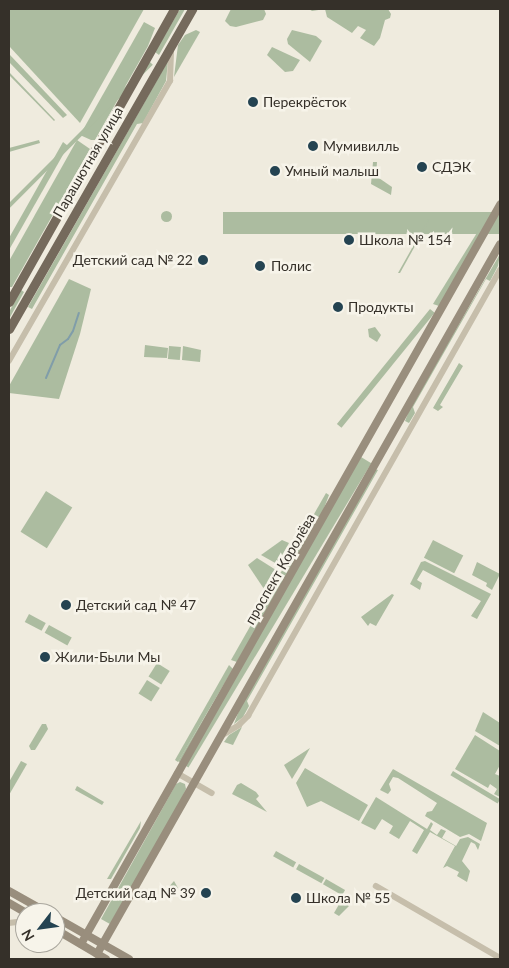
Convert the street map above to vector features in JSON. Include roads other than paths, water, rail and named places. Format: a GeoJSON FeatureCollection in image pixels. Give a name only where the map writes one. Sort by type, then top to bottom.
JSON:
{"type":"FeatureCollection","features":[{"type":"Feature","properties":{"kind":"main road","name":"Парашютная улица"},"geometry":{"type":"LineString","coordinates":[[9,302],[174,9]]}},
{"type":"Feature","properties":{"kind":"main road","name":"Парашютная улица"},"geometry":{"type":"LineString","coordinates":[[9,329],[192,9]]}},
{"type":"Feature","properties":{"kind":"main road"},"geometry":{"type":"LineString","coordinates":[[146,58],[155,57],[159,66]]}},
{"type":"Feature","properties":{"kind":"main road"},"geometry":{"type":"LineString","coordinates":[[22,278],[26,285],[34,284]]}},
{"type":"Feature","properties":{"kind":"street"},"geometry":{"type":"LineString","coordinates":[[9,361],[170,81],[172,45]]}},
{"type":"Feature","properties":{"kind":"street","name":"проспект Королёва"},"geometry":{"type":"LineString","coordinates":[[81,944],[500,205]]}},
{"type":"Feature","properties":{"kind":"street"},"geometry":{"type":"LineString","coordinates":[[97,954],[500,244]]}},
{"type":"Feature","properties":{"kind":"street"},"geometry":{"type":"LineString","coordinates":[[221,736],[239,725],[248,716],[500,270]]}},
{"type":"Feature","properties":{"kind":"street"},"geometry":{"type":"LineString","coordinates":[[177,773],[212,792]]}},
{"type":"Feature","properties":{"kind":"street"},"geometry":{"type":"LineString","coordinates":[[376,886],[500,958]]}},
{"type":"Feature","properties":{"kind":"street"},"geometry":{"type":"LineString","coordinates":[[10,891],[31,903]]}},
{"type":"Feature","properties":{"kind":"street"},"geometry":{"type":"LineString","coordinates":[[65,923],[129,959]]}},
{"type":"Feature","properties":{"kind":"street"},"geometry":{"type":"LineString","coordinates":[[65,935],[106,959]]}},
{"type":"Feature","properties":{"kind":"waterway"},"geometry":{"type":"LineString","coordinates":[[46,378],[60,345],[68,339],[73,331],[79,313]]}},
{"type":"Feature","properties":{"kind":"place","name":"Перекрёсток"},"geometry":{"type":"Point","coordinates":[253,102]}},
{"type":"Feature","properties":{"kind":"place","name":"Мумивилль"},"geometry":{"type":"Point","coordinates":[313,146]}},
{"type":"Feature","properties":{"kind":"place","name":"СДЭК"},"geometry":{"type":"Point","coordinates":[422,167]}},
{"type":"Feature","properties":{"kind":"place","name":"Умный малыш"},"geometry":{"type":"Point","coordinates":[275,171]}},
{"type":"Feature","properties":{"kind":"place","name":"Школа № 154"},"geometry":{"type":"Point","coordinates":[349,240]}},
{"type":"Feature","properties":{"kind":"place","name":"Детский сад № 22"},"geometry":{"type":"Point","coordinates":[203,260]}},
{"type":"Feature","properties":{"kind":"place","name":"Полис"},"geometry":{"type":"Point","coordinates":[260,266]}},
{"type":"Feature","properties":{"kind":"place","name":"Продукты"},"geometry":{"type":"Point","coordinates":[338,307]}},
{"type":"Feature","properties":{"kind":"place","name":"Детский сад № 47"},"geometry":{"type":"Point","coordinates":[66,605]}},
{"type":"Feature","properties":{"kind":"place","name":"Жили-Были Мы"},"geometry":{"type":"Point","coordinates":[45,657]}},
{"type":"Feature","properties":{"kind":"place","name":"Детский сад № 39"},"geometry":{"type":"Point","coordinates":[206,893]}},
{"type":"Feature","properties":{"kind":"place","name":"Школа № 55"},"geometry":{"type":"Point","coordinates":[296,898]}}]}
